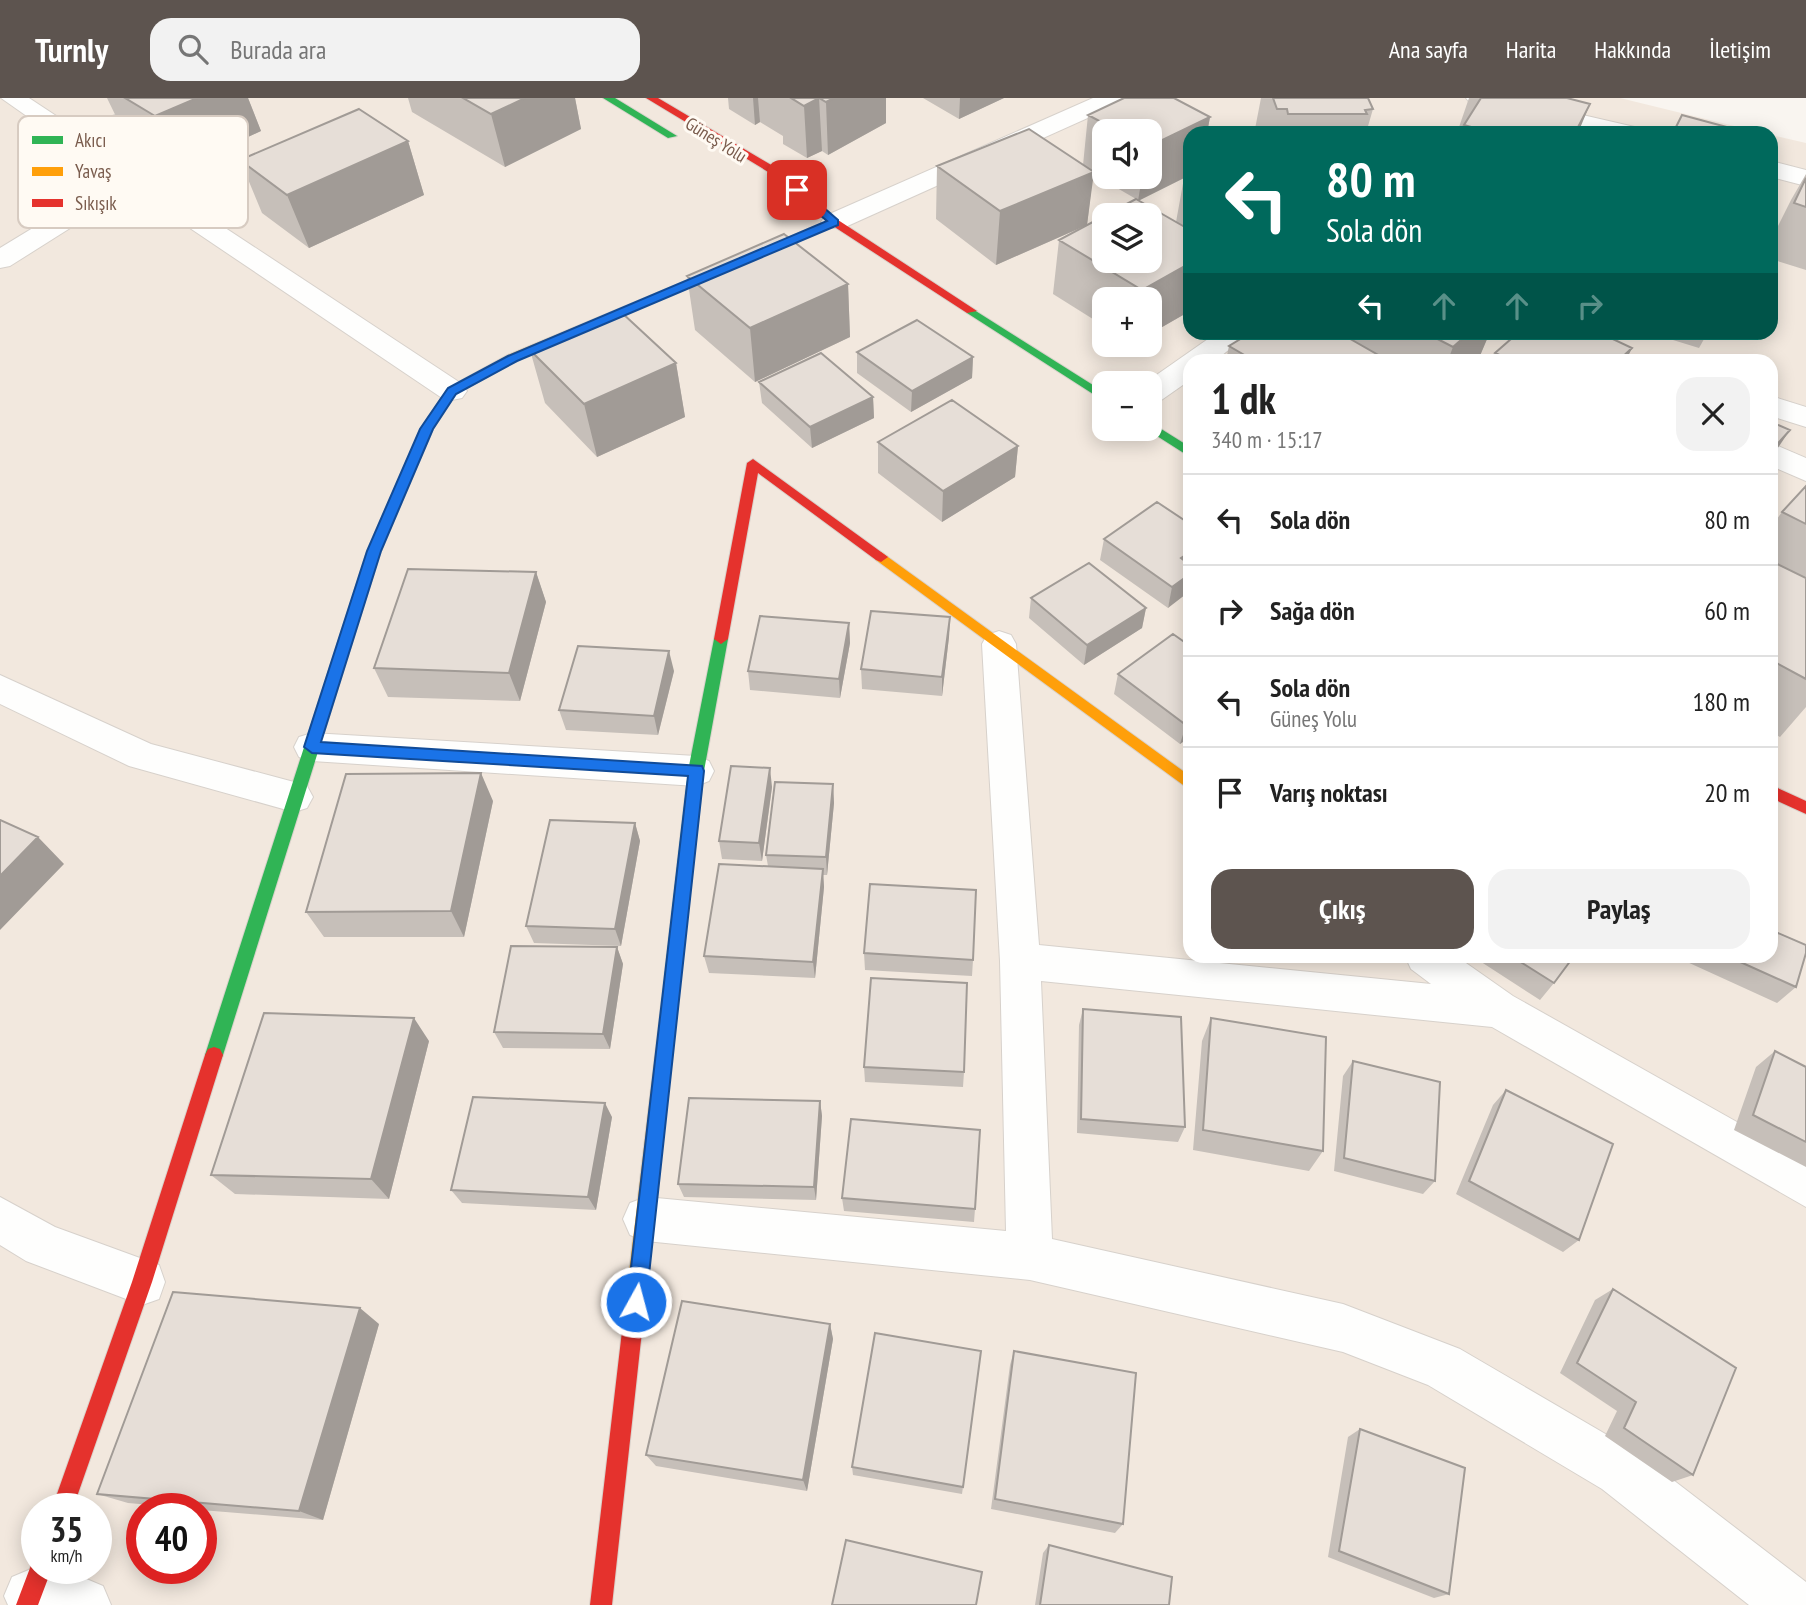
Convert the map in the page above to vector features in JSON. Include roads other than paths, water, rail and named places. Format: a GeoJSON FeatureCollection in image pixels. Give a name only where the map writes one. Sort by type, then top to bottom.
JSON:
{"type":"FeatureCollection","features":[{"type":"Feature","properties":{"kind":"street"},"geometry":{"type":"LineString","coordinates":[[13,98],[40,116]]}},
{"type":"Feature","properties":{"kind":"street"},"geometry":{"type":"LineString","coordinates":[[133,116],[173,98]]}},
{"type":"Feature","properties":{"kind":"street","name":"Güneş Yolu"},"geometry":{"type":"LineString","coordinates":[[608,98],[688,146]]}},
{"type":"Feature","properties":{"kind":"street","name":"Güneş Yolu"},"geometry":{"type":"LineString","coordinates":[[651,98],[779,174],[834,222]]}},
{"type":"Feature","properties":{"kind":"street"},"geometry":{"type":"LineString","coordinates":[[67,1493],[142,1282],[374,551],[426,429],[452,391],[512,358],[834,222],[1113,98]]}},
{"type":"Feature","properties":{"kind":"street"},"geometry":{"type":"LineString","coordinates":[[1478,98],[1600,126]]}},
{"type":"Feature","properties":{"kind":"street"},"geometry":{"type":"LineString","coordinates":[[1778,171],[1806,178]]}},
{"type":"Feature","properties":{"kind":"street"},"geometry":{"type":"LineString","coordinates":[[789,204],[834,222],[1092,389]]}},
{"type":"Feature","properties":{"kind":"street"},"geometry":{"type":"LineString","coordinates":[[0,260],[52,228]]}},
{"type":"Feature","properties":{"kind":"street"},"geometry":{"type":"LineString","coordinates":[[207,228],[452,391]]}},
{"type":"Feature","properties":{"kind":"street"},"geometry":{"type":"LineString","coordinates":[[1206,354],[1226,340]]}},
{"type":"Feature","properties":{"kind":"street"},"geometry":{"type":"LineString","coordinates":[[1162,386],[1183,371]]}},
{"type":"Feature","properties":{"kind":"street"},"geometry":{"type":"LineString","coordinates":[[1778,408],[1806,417]]}},
{"type":"Feature","properties":{"kind":"street"},"geometry":{"type":"LineString","coordinates":[[1162,434],[1183,448]]}},
{"type":"Feature","properties":{"kind":"street"},"geometry":{"type":"LineString","coordinates":[[1778,457],[1806,471]]}},
{"type":"Feature","properties":{"kind":"street"},"geometry":{"type":"LineString","coordinates":[[601,1605],[696,771],[752,463],[1183,778]]}},
{"type":"Feature","properties":{"kind":"street"},"geometry":{"type":"LineString","coordinates":[[999,644],[1020,961],[1030,1257]]}},
{"type":"Feature","properties":{"kind":"street"},"geometry":{"type":"LineString","coordinates":[[0,688],[142,756],[294,797]]}},
{"type":"Feature","properties":{"kind":"street"},"geometry":{"type":"LineString","coordinates":[[312,747],[696,771]]}},
{"type":"Feature","properties":{"kind":"street"},"geometry":{"type":"LineString","coordinates":[[1778,794],[1806,808]]}},
{"type":"Feature","properties":{"kind":"street"},"geometry":{"type":"LineString","coordinates":[[1020,961],[1498,1009]]}},
{"type":"Feature","properties":{"kind":"street"},"geometry":{"type":"LineString","coordinates":[[1435,963],[1498,1009],[1806,1185]]}},
{"type":"Feature","properties":{"kind":"street"},"geometry":{"type":"LineString","coordinates":[[0,1219],[42,1245],[142,1282]]}},
{"type":"Feature","properties":{"kind":"street"},"geometry":{"type":"LineString","coordinates":[[646,1219],[1030,1257],[1343,1328],[1443,1366],[1619,1471],[1792,1605]]}},
{"type":"Feature","properties":{"kind":"street"},"geometry":{"type":"LineString","coordinates":[[33,1590],[83,1605]]}}]}
